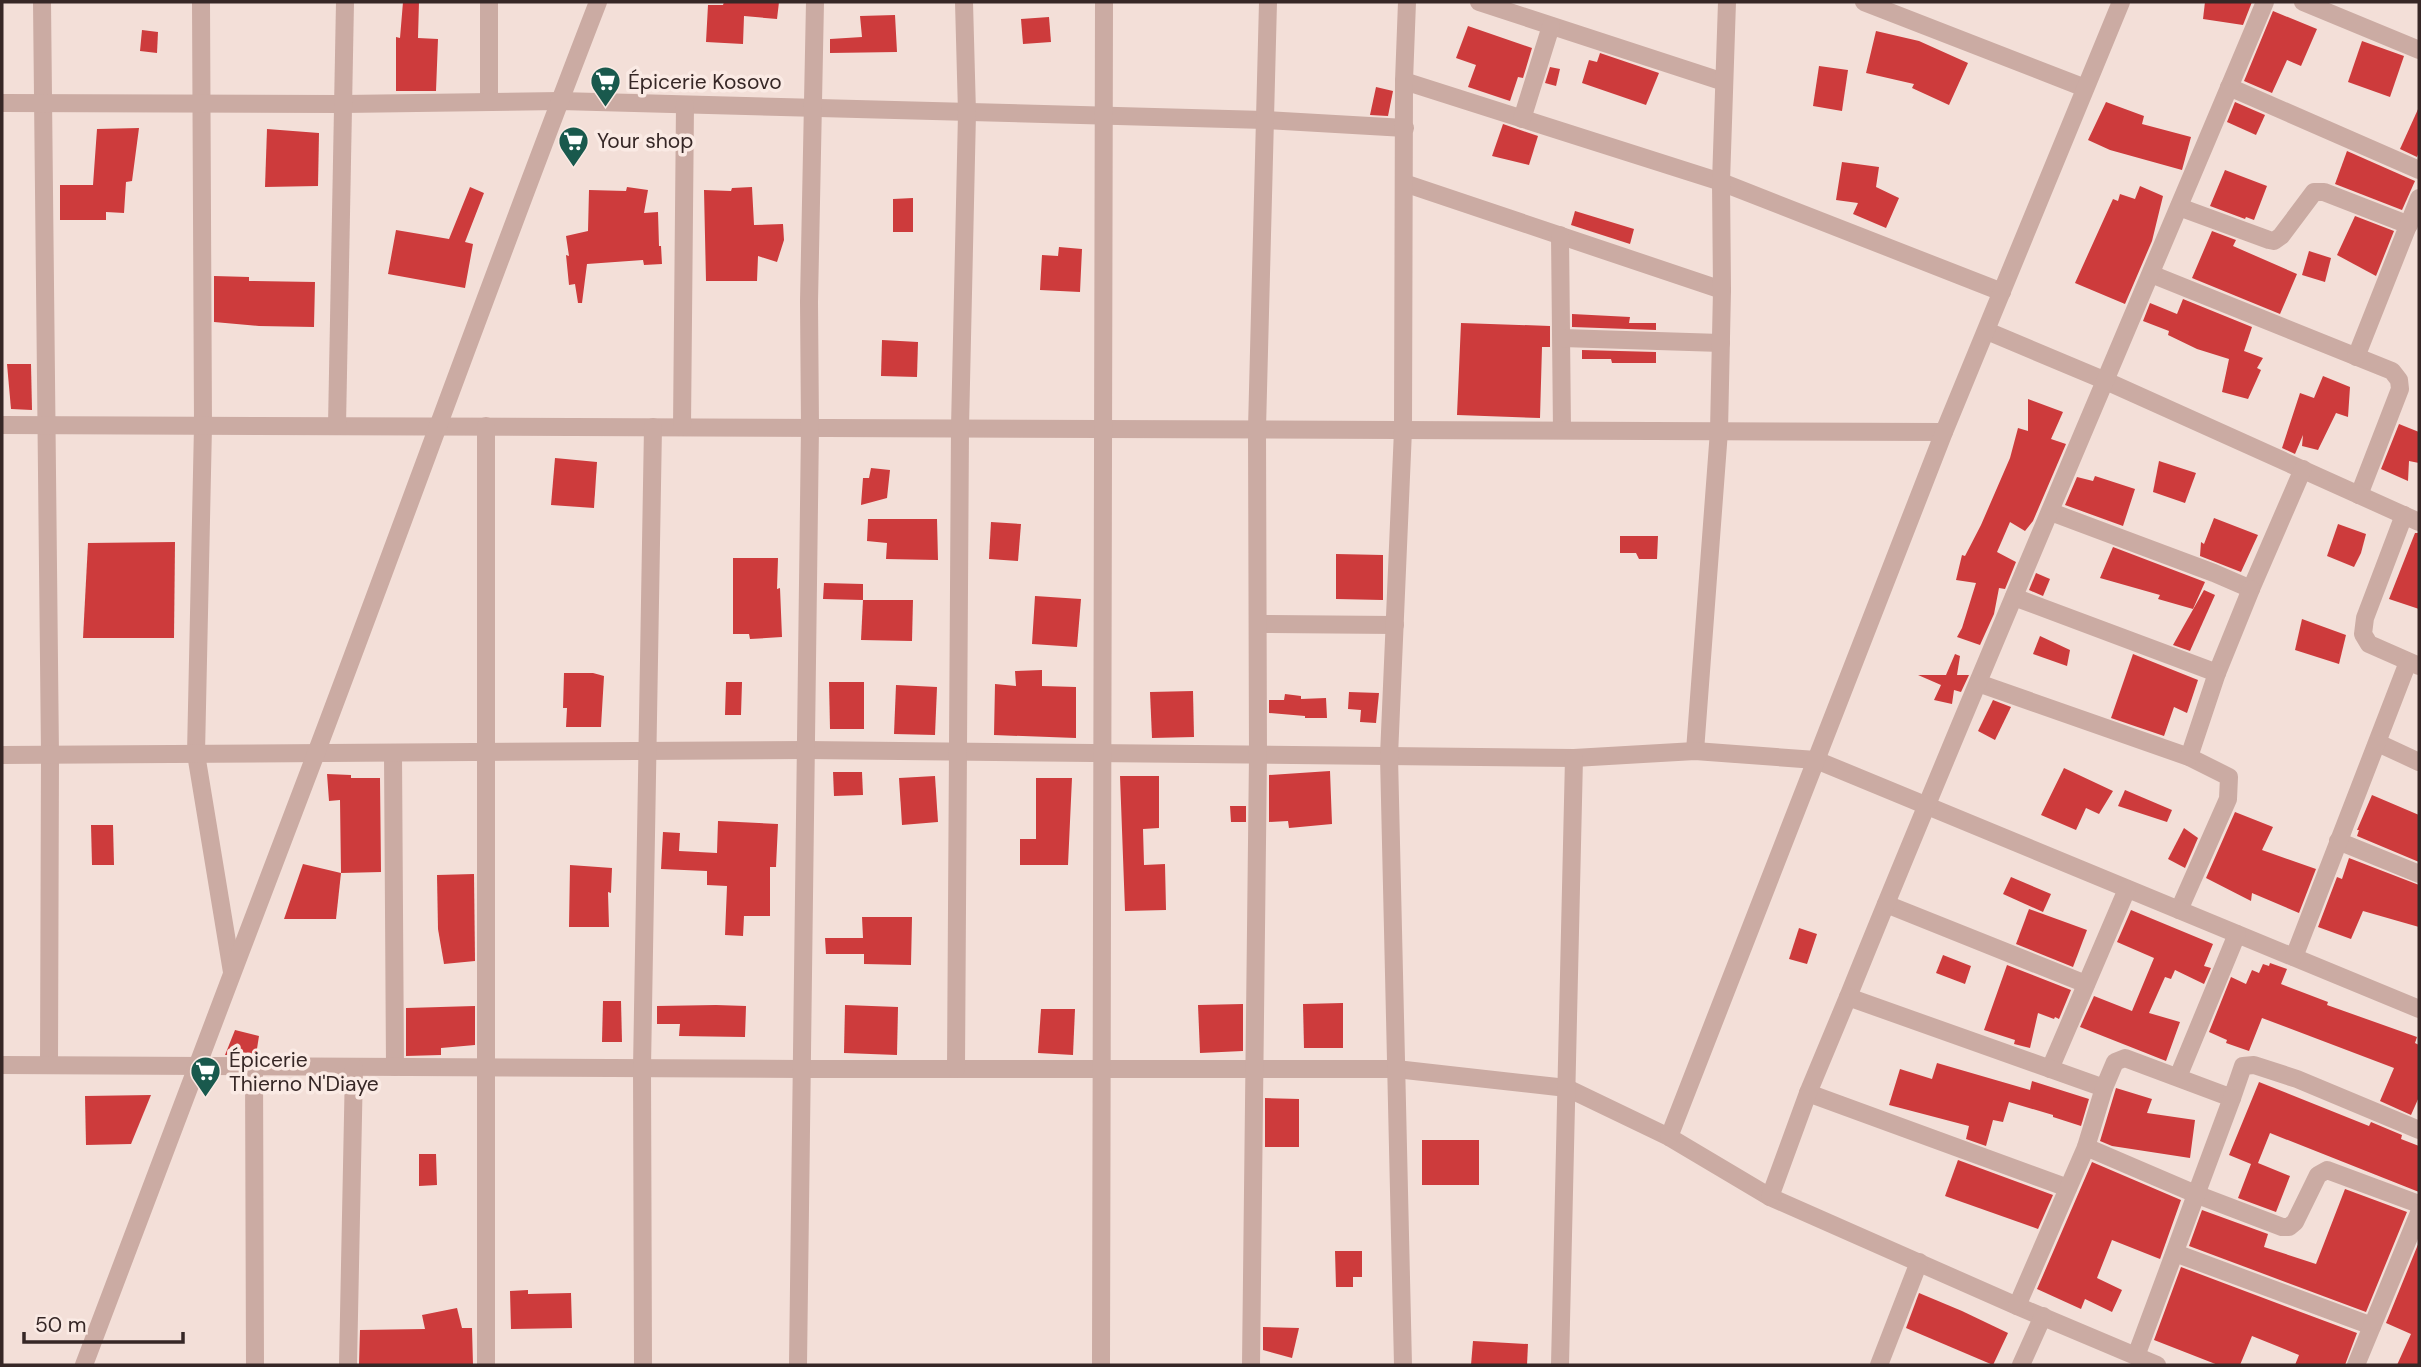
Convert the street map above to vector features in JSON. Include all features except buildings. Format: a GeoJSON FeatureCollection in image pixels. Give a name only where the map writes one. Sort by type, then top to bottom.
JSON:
{"type":"FeatureCollection","features":[{"type":"Feature","properties":{"kind":"street"},"geometry":{"type":"LineString","coordinates":[[42,2],[50,755],[49,1065]]}},
{"type":"Feature","properties":{"kind":"street"},"geometry":{"type":"LineString","coordinates":[[201,2],[203,426],[196,754],[232,972]]}},
{"type":"Feature","properties":{"kind":"street"},"geometry":{"type":"LineString","coordinates":[[337,426],[345,2]]}},
{"type":"Feature","properties":{"kind":"street"},"geometry":{"type":"LineString","coordinates":[[489,2],[489,102]]}},
{"type":"Feature","properties":{"kind":"street"},"geometry":{"type":"LineString","coordinates":[[84,1365],[598,2]]}},
{"type":"Feature","properties":{"kind":"street"},"geometry":{"type":"LineString","coordinates":[[798,1365],[810,428],[809,302],[815,2]]}},
{"type":"Feature","properties":{"kind":"street"},"geometry":{"type":"LineString","coordinates":[[956,1069],[956,752],[967,113],[964,2]]}},
{"type":"Feature","properties":{"kind":"street"},"geometry":{"type":"LineString","coordinates":[[1101,1365],[1104,2]]}},
{"type":"Feature","properties":{"kind":"street"},"geometry":{"type":"LineString","coordinates":[[1251,1365],[1258,755],[1257,429],[1268,2]]}},
{"type":"Feature","properties":{"kind":"street"},"geometry":{"type":"LineString","coordinates":[[1403,1365],[1389,756],[1403,430],[1404,81],[1408,2]]}},
{"type":"Feature","properties":{"kind":"street"},"geometry":{"type":"LineString","coordinates":[[1479,2],[1528,10],[1552,26],[1724,82]]}},
{"type":"Feature","properties":{"kind":"street"},"geometry":{"type":"LineString","coordinates":[[1695,751],[1718,431],[1722,290],[1721,182],[1727,2]]}},
{"type":"Feature","properties":{"kind":"street"},"geometry":{"type":"LineString","coordinates":[[1864,2],[2085,88]]}},
{"type":"Feature","properties":{"kind":"street"},"geometry":{"type":"LineString","coordinates":[[1669,1137],[1944,432],[2121,2]]}},
{"type":"Feature","properties":{"kind":"street"},"geometry":{"type":"LineString","coordinates":[[1770,1197],[1808,1093],[1925,805],[2265,2]]}},
{"type":"Feature","properties":{"kind":"street"},"geometry":{"type":"LineString","coordinates":[[2303,2],[2419,50]]}},
{"type":"Feature","properties":{"kind":"street"},"geometry":{"type":"LineString","coordinates":[[1522,119],[1552,26]]}},
{"type":"Feature","properties":{"kind":"street"},"geometry":{"type":"LineString","coordinates":[[1404,81],[1721,182],[2002,292]]}},
{"type":"Feature","properties":{"kind":"street"},"geometry":{"type":"LineString","coordinates":[[2229,87],[2419,170]]}},
{"type":"Feature","properties":{"kind":"street"},"geometry":{"type":"LineString","coordinates":[[2,103],[343,104],[560,101],[1265,120],[1405,128]]}},
{"type":"Feature","properties":{"kind":"street"},"geometry":{"type":"LineString","coordinates":[[682,427],[685,105]]}},
{"type":"Feature","properties":{"kind":"street"},"geometry":{"type":"LineString","coordinates":[[1404,183],[1722,290]]}},
{"type":"Feature","properties":{"kind":"street"},"geometry":{"type":"LineString","coordinates":[[2179,207],[2274,241],[2281,236],[2314,192],[2324,192],[2409,225]]}},
{"type":"Feature","properties":{"kind":"street"},"geometry":{"type":"LineString","coordinates":[[2356,357],[2419,198]]}},
{"type":"Feature","properties":{"kind":"street"},"geometry":{"type":"LineString","coordinates":[[1560,235],[1562,430]]}},
{"type":"Feature","properties":{"kind":"street"},"geometry":{"type":"LineString","coordinates":[[2151,274],[2392,371],[2399,380],[2400,389],[2359,495]]}},
{"type":"Feature","properties":{"kind":"street"},"geometry":{"type":"LineString","coordinates":[[1987,331],[2106,381],[2411,518],[2364,618],[2362,634],[2369,644],[2414,664],[2378,743],[2294,957]]}},
{"type":"Feature","properties":{"kind":"street"},"geometry":{"type":"LineString","coordinates":[[1562,338],[1721,344]]}},
{"type":"Feature","properties":{"kind":"street"},"geometry":{"type":"LineString","coordinates":[[2,425],[1944,432]]}},
{"type":"Feature","properties":{"kind":"street"},"geometry":{"type":"LineString","coordinates":[[486,426],[486,1365]]}},
{"type":"Feature","properties":{"kind":"street"},"geometry":{"type":"LineString","coordinates":[[643,1365],[642,1068],[653,427]]}},
{"type":"Feature","properties":{"kind":"street"},"geometry":{"type":"LineString","coordinates":[[2189,757],[2217,673],[2303,469]]}},
{"type":"Feature","properties":{"kind":"street"},"geometry":{"type":"LineString","coordinates":[[2051,512],[2251,589]]}},
{"type":"Feature","properties":{"kind":"street"},"geometry":{"type":"LineString","coordinates":[[2014,597],[2217,673]]}},
{"type":"Feature","properties":{"kind":"street"},"geometry":{"type":"LineString","coordinates":[[1258,624],[1395,625]]}},
{"type":"Feature","properties":{"kind":"street"},"geometry":{"type":"LineString","coordinates":[[1978,683],[2189,757],[2229,778],[2228,799],[2179,910]]}},
{"type":"Feature","properties":{"kind":"street"},"geometry":{"type":"LineString","coordinates":[[2378,743],[2419,762]]}},
{"type":"Feature","properties":{"kind":"street"},"geometry":{"type":"LineString","coordinates":[[2,755],[806,751],[1574,758],[1695,751],[1816,760],[2419,1009]]}},
{"type":"Feature","properties":{"kind":"street"},"geometry":{"type":"LineString","coordinates":[[393,754],[395,1067]]}},
{"type":"Feature","properties":{"kind":"street"},"geometry":{"type":"LineString","coordinates":[[1560,1365],[1574,758]]}},
{"type":"Feature","properties":{"kind":"street"},"geometry":{"type":"LineString","coordinates":[[2338,841],[2419,874]]}},
{"type":"Feature","properties":{"kind":"street"},"geometry":{"type":"LineString","coordinates":[[2050,1069],[2127,889]]}},
{"type":"Feature","properties":{"kind":"street"},"geometry":{"type":"LineString","coordinates":[[1886,904],[2087,984]]}},
{"type":"Feature","properties":{"kind":"street"},"geometry":{"type":"LineString","coordinates":[[2178,1077],[2237,934]]}},
{"type":"Feature","properties":{"kind":"street"},"geometry":{"type":"LineString","coordinates":[[1848,997],[2104,1088]]}},
{"type":"Feature","properties":{"kind":"street"},"geometry":{"type":"LineString","coordinates":[[2017,1306],[2086,1147],[2115,1062],[2124,1058],[2232,1098]]}},
{"type":"Feature","properties":{"kind":"street"},"geometry":{"type":"LineString","coordinates":[[2,1065],[1396,1069],[1567,1088],[1669,1137],[1770,1197],[2157,1365]]}},
{"type":"Feature","properties":{"kind":"street"},"geometry":{"type":"LineString","coordinates":[[2136,1356],[2243,1066],[2254,1065],[2297,1079],[2419,1130]]}},
{"type":"Feature","properties":{"kind":"street"},"geometry":{"type":"LineString","coordinates":[[254,1067],[255,1365]]}},
{"type":"Feature","properties":{"kind":"street"},"geometry":{"type":"LineString","coordinates":[[348,1365],[354,1067]]}},
{"type":"Feature","properties":{"kind":"street"},"geometry":{"type":"LineString","coordinates":[[1808,1093],[2068,1188]]}},
{"type":"Feature","properties":{"kind":"street"},"geometry":{"type":"LineString","coordinates":[[2086,1147],[2197,1195],[2282,1227],[2289,1227],[2295,1222],[2318,1175],[2327,1170],[2419,1204]]}},
{"type":"Feature","properties":{"kind":"street"},"geometry":{"type":"LineString","coordinates":[[2356,1365],[2419,1213]]}},
{"type":"Feature","properties":{"kind":"street"},"geometry":{"type":"LineString","coordinates":[[2175,1254],[2372,1326]]}},
{"type":"Feature","properties":{"kind":"street"},"geometry":{"type":"LineString","coordinates":[[1879,1365],[1919,1262]]}},
{"type":"Feature","properties":{"kind":"street"},"geometry":{"type":"LineString","coordinates":[[2021,1365],[2043,1316]]}},
{"type":"Feature","properties":{"kind":"place","name":"Épicerie Kosovo"},"geometry":{"type":"Point","coordinates":[605,109]}},
{"type":"Feature","properties":{"kind":"place","name":"Your shop"},"geometry":{"type":"Point","coordinates":[574,168]}},
{"type":"Feature","properties":{"kind":"place","name":"Épicerie Thierno N'Diaye"},"geometry":{"type":"Point","coordinates":[206,1099]}}]}
